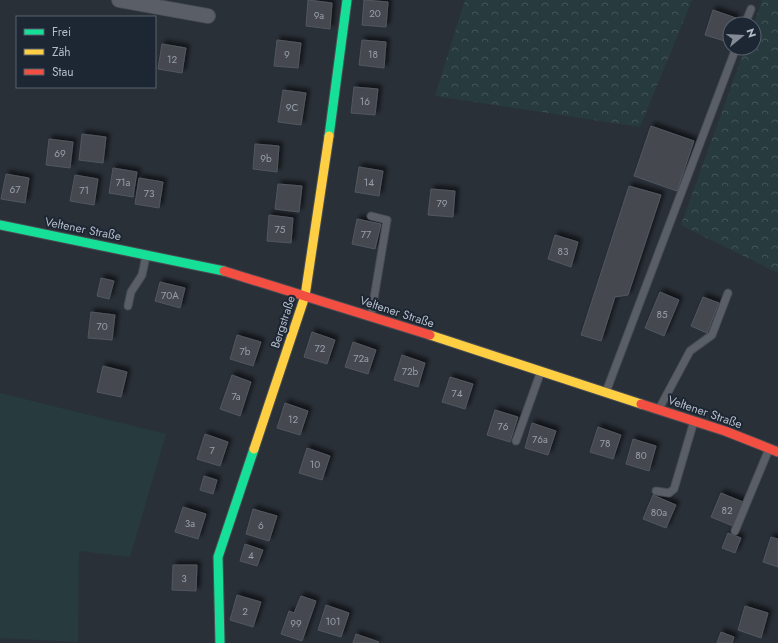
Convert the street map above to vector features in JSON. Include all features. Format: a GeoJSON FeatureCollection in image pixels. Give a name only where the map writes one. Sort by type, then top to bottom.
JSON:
{"type":"FeatureCollection","features":[{"type":"Feature","properties":{"kind":"main road","name":"Bergstraße"},"geometry":{"type":"LineString","coordinates":[[220,643],[218,557],[305,296],[333,110],[346,0]]}},
{"type":"Feature","properties":{"kind":"main road","name":"Veltener Straße"},"geometry":{"type":"LineString","coordinates":[[0,224],[217,269],[371,316],[659,409],[774,451]]}},
{"type":"Feature","properties":{"kind":"street"},"geometry":{"type":"LineString","coordinates":[[119,0],[208,16]]}},
{"type":"Feature","properties":{"kind":"lane"},"geometry":{"type":"LineString","coordinates":[[748,16],[751,9]]}},
{"type":"Feature","properties":{"kind":"lane"},"geometry":{"type":"LineString","coordinates":[[606,392],[733,56]]}},
{"type":"Feature","properties":{"kind":"lane"},"geometry":{"type":"LineString","coordinates":[[371,216],[387,220],[371,316]]}},
{"type":"Feature","properties":{"kind":"lane"},"geometry":{"type":"LineString","coordinates":[[128,306],[131,292],[142,275],[147,254]]}},
{"type":"Feature","properties":{"kind":"lane"},"geometry":{"type":"LineString","coordinates":[[659,409],[690,351],[712,335],[728,293]]}},
{"type":"Feature","properties":{"kind":"lane"},"geometry":{"type":"LineString","coordinates":[[516,441],[541,371]]}},
{"type":"Feature","properties":{"kind":"lane"},"geometry":{"type":"LineString","coordinates":[[656,491],[669,493],[674,489],[694,421]]}},
{"type":"Feature","properties":{"kind":"lane"},"geometry":{"type":"LineString","coordinates":[[735,531],[774,451]]}},
{"type":"Feature","properties":{"kind":"green space"},"geometry":{"type":"Polygon","coordinates":[[[465,0],[692,0],[640,127],[435,96],[465,0]]]}},
{"type":"Feature","properties":{"kind":"green space"},"geometry":{"type":"Polygon","coordinates":[[[762,0],[778,0],[778,273],[681,225],[742,56],[762,56],[762,16],[757,16],[762,0]]]}},
{"type":"Feature","properties":{"kind":"green space"},"geometry":{"type":"Polygon","coordinates":[[[0,393],[166,434],[130,557],[79,551],[78,642],[0,638],[0,393]]]}},
{"type":"Feature","properties":{"kind":"building"},"geometry":{"type":"Polygon","coordinates":[[[308,0],[332,3],[330,29],[306,26],[308,0]]]}},
{"type":"Feature","properties":{"kind":"building"},"geometry":{"type":"Polygon","coordinates":[[[364,0],[388,2],[386,27],[362,25],[364,0]]]}},
{"type":"Feature","properties":{"kind":"building"},"geometry":{"type":"Polygon","coordinates":[[[713,10],[730,16],[722,16],[722,40],[705,35],[713,10]]]}},
{"type":"Feature","properties":{"kind":"building"},"geometry":{"type":"Polygon","coordinates":[[[277,40],[301,43],[298,68],[274,66],[277,40]]]}},
{"type":"Feature","properties":{"kind":"building"},"geometry":{"type":"Polygon","coordinates":[[[362,40],[386,42],[384,68],[359,65],[362,40]]]}},
{"type":"Feature","properties":{"kind":"building"},"geometry":{"type":"Polygon","coordinates":[[[162,44],[186,48],[182,73],[158,69],[162,44]]]}},
{"type":"Feature","properties":{"kind":"building"},"geometry":{"type":"Polygon","coordinates":[[[354,87],[378,89],[375,115],[351,113],[354,87]]]}},
{"type":"Feature","properties":{"kind":"building"},"geometry":{"type":"Polygon","coordinates":[[[283,90],[306,93],[301,125],[278,122],[283,90]]]}},
{"type":"Feature","properties":{"kind":"building"},"geometry":{"type":"Polygon","coordinates":[[[651,126],[694,141],[677,191],[634,176],[651,126]]]}},
{"type":"Feature","properties":{"kind":"building"},"geometry":{"type":"Polygon","coordinates":[[[82,134],[106,137],[103,163],[79,160],[82,134]]]}},
{"type":"Feature","properties":{"kind":"building"},"geometry":{"type":"Polygon","coordinates":[[[49,139],[73,142],[70,168],[46,165],[49,139]]]}},
{"type":"Feature","properties":{"kind":"building"},"geometry":{"type":"Polygon","coordinates":[[[255,144],[279,146],[277,172],[253,169],[255,144]]]}},
{"type":"Feature","properties":{"kind":"building"},"geometry":{"type":"Polygon","coordinates":[[[359,167],[383,171],[379,196],[355,192],[359,167]]]}},
{"type":"Feature","properties":{"kind":"building"},"geometry":{"type":"Polygon","coordinates":[[[113,168],[137,172],[133,197],[109,193],[113,168]]]}},
{"type":"Feature","properties":{"kind":"building"},"geometry":{"type":"Polygon","coordinates":[[[6,174],[29,178],[25,203],[1,199],[6,174]]]}},
{"type":"Feature","properties":{"kind":"building"},"geometry":{"type":"Polygon","coordinates":[[[75,175],[98,179],[94,205],[70,201],[75,175]]]}},
{"type":"Feature","properties":{"kind":"building"},"geometry":{"type":"Polygon","coordinates":[[[139,178],[163,182],[159,208],[135,204],[139,178]]]}},
{"type":"Feature","properties":{"kind":"building"},"geometry":{"type":"Polygon","coordinates":[[[278,184],[302,186],[299,212],[275,209],[278,184]]]}},
{"type":"Feature","properties":{"kind":"building"},"geometry":{"type":"Polygon","coordinates":[[[629,186],[661,195],[628,295],[615,297],[601,341],[581,335],[629,186]]]}},
{"type":"Feature","properties":{"kind":"building"},"geometry":{"type":"Polygon","coordinates":[[[431,189],[455,191],[453,217],[428,215],[431,189]]]}},
{"type":"Feature","properties":{"kind":"building"},"geometry":{"type":"Polygon","coordinates":[[[269,215],[293,218],[291,243],[267,241],[269,215]]]}},
{"type":"Feature","properties":{"kind":"building"},"geometry":{"type":"Polygon","coordinates":[[[357,219],[381,224],[375,249],[352,244],[357,219]]]}},
{"type":"Feature","properties":{"kind":"building"},"geometry":{"type":"Polygon","coordinates":[[[555,235],[578,242],[571,267],[548,259],[555,235]]]}},
{"type":"Feature","properties":{"kind":"building"},"geometry":{"type":"Polygon","coordinates":[[[101,278],[114,281],[109,299],[97,296],[101,278]]]}},
{"type":"Feature","properties":{"kind":"building"},"geometry":{"type":"Polygon","coordinates":[[[160,282],[185,288],[180,308],[155,301],[160,282]]]}},
{"type":"Feature","properties":{"kind":"building"},"geometry":{"type":"Polygon","coordinates":[[[660,292],[679,300],[664,336],[645,328],[660,292]]]}},
{"type":"Feature","properties":{"kind":"building"},"geometry":{"type":"Polygon","coordinates":[[[703,297],[719,303],[707,333],[691,326],[703,297]]]}},
{"type":"Feature","properties":{"kind":"building"},"geometry":{"type":"Polygon","coordinates":[[[91,312],[115,315],[112,340],[88,338],[91,312]]]}},
{"type":"Feature","properties":{"kind":"building"},"geometry":{"type":"Polygon","coordinates":[[[312,332],[335,340],[327,364],[304,357],[312,332]]]}},
{"type":"Feature","properties":{"kind":"building"},"geometry":{"type":"Polygon","coordinates":[[[237,335],[261,342],[253,366],[230,359],[237,335]]]}},
{"type":"Feature","properties":{"kind":"building"},"geometry":{"type":"Polygon","coordinates":[[[353,342],[376,350],[368,374],[345,367],[353,342]]]}},
{"type":"Feature","properties":{"kind":"building"},"geometry":{"type":"Polygon","coordinates":[[[402,355],[425,363],[418,387],[394,380],[402,355]]]}},
{"type":"Feature","properties":{"kind":"building"},"geometry":{"type":"Polygon","coordinates":[[[103,366],[127,372],[121,397],[97,392],[103,366]]]}},
{"type":"Feature","properties":{"kind":"building"},"geometry":{"type":"Polygon","coordinates":[[[232,375],[251,382],[240,416],[220,409],[232,375]]]}},
{"type":"Feature","properties":{"kind":"building"},"geometry":{"type":"Polygon","coordinates":[[[450,377],[473,384],[465,409],[442,402],[450,377]]]}},
{"type":"Feature","properties":{"kind":"building"},"geometry":{"type":"Polygon","coordinates":[[[285,403],[308,411],[300,435],[277,428],[285,403]]]}},
{"type":"Feature","properties":{"kind":"building"},"geometry":{"type":"Polygon","coordinates":[[[495,410],[518,417],[510,442],[487,435],[495,410]]]}},
{"type":"Feature","properties":{"kind":"building"},"geometry":{"type":"Polygon","coordinates":[[[532,423],[556,431],[548,455],[525,448],[532,423]]]}},
{"type":"Feature","properties":{"kind":"building"},"geometry":{"type":"Polygon","coordinates":[[[598,427],[621,435],[613,459],[590,452],[598,427]]]}},
{"type":"Feature","properties":{"kind":"building"},"geometry":{"type":"Polygon","coordinates":[[[205,434],[228,442],[220,466],[197,459],[205,434]]]}},
{"type":"Feature","properties":{"kind":"building"},"geometry":{"type":"Polygon","coordinates":[[[633,439],[656,446],[649,471],[626,464],[633,439]]]}},
{"type":"Feature","properties":{"kind":"building"},"geometry":{"type":"Polygon","coordinates":[[[307,448],[330,456],[322,480],[299,473],[307,448]]]}},
{"type":"Feature","properties":{"kind":"building"},"geometry":{"type":"Polygon","coordinates":[[[204,476],[217,480],[213,494],[200,490],[204,476]]]}},
{"type":"Feature","properties":{"kind":"building"},"geometry":{"type":"Polygon","coordinates":[[[721,493],[743,502],[733,526],[711,517],[721,493]]]}},
{"type":"Feature","properties":{"kind":"building"},"geometry":{"type":"Polygon","coordinates":[[[653,495],[676,505],[666,528],[643,519],[653,495]]]}},
{"type":"Feature","properties":{"kind":"building"},"geometry":{"type":"Polygon","coordinates":[[[183,507],[206,514],[198,539],[175,532],[183,507]]]}},
{"type":"Feature","properties":{"kind":"building"},"geometry":{"type":"Polygon","coordinates":[[[253,509],[277,516],[269,541],[246,534],[253,509]]]}},
{"type":"Feature","properties":{"kind":"building"},"geometry":{"type":"Polygon","coordinates":[[[728,533],[741,538],[735,553],[722,548],[728,533]]]}},
{"type":"Feature","properties":{"kind":"building"},"geometry":{"type":"Polygon","coordinates":[[[771,537],[778,539],[778,567],[763,562],[771,537]]]}},
{"type":"Feature","properties":{"kind":"building"},"geometry":{"type":"Polygon","coordinates":[[[245,544],[263,550],[257,566],[240,561],[245,544]]]}},
{"type":"Feature","properties":{"kind":"building"},"geometry":{"type":"Polygon","coordinates":[[[173,565],[197,565],[196,591],[172,590],[173,565]]]}},
{"type":"Feature","properties":{"kind":"building"},"geometry":{"type":"Polygon","coordinates":[[[237,595],[261,602],[253,627],[230,620],[237,595]]]}},
{"type":"Feature","properties":{"kind":"building"},"geometry":{"type":"Polygon","coordinates":[[[301,596],[316,601],[302,641],[281,634],[289,611],[294,613],[301,596]]]}},
{"type":"Feature","properties":{"kind":"building"},"geometry":{"type":"Polygon","coordinates":[[[326,605],[349,613],[341,637],[318,630],[326,605]]]}},
{"type":"Feature","properties":{"kind":"building"},"geometry":{"type":"Polygon","coordinates":[[[745,606],[768,613],[761,638],[738,630],[745,606]]]}},
{"type":"Feature","properties":{"kind":"building"},"geometry":{"type":"Polygon","coordinates":[[[721,632],[734,637],[732,643],[717,643],[721,632]]]}},
{"type":"Feature","properties":{"kind":"building"},"geometry":{"type":"Polygon","coordinates":[[[356,634],[379,642],[353,643],[356,634]]]}},
{"type":"Feature","properties":{"kind":"traffic: fast"},"geometry":{"type":"LineString","coordinates":[[329,136],[347,0]]}},
{"type":"Feature","properties":{"kind":"traffic: fast"},"geometry":{"type":"LineString","coordinates":[[0,225],[224,271]]}},
{"type":"Feature","properties":{"kind":"traffic: fast"},"geometry":{"type":"LineString","coordinates":[[220,643],[218,557],[254,449]]}},
{"type":"Feature","properties":{"kind":"traffic: slow"},"geometry":{"type":"LineString","coordinates":[[254,449],[305,296],[329,136]]}},
{"type":"Feature","properties":{"kind":"traffic: slow"},"geometry":{"type":"LineString","coordinates":[[430,335],[641,404]]}},
{"type":"Feature","properties":{"kind":"traffic: jam"},"geometry":{"type":"LineString","coordinates":[[224,271],[430,335]]}},
{"type":"Feature","properties":{"kind":"traffic: jam"},"geometry":{"type":"LineString","coordinates":[[641,404],[725,431],[778,452]]}}]}
